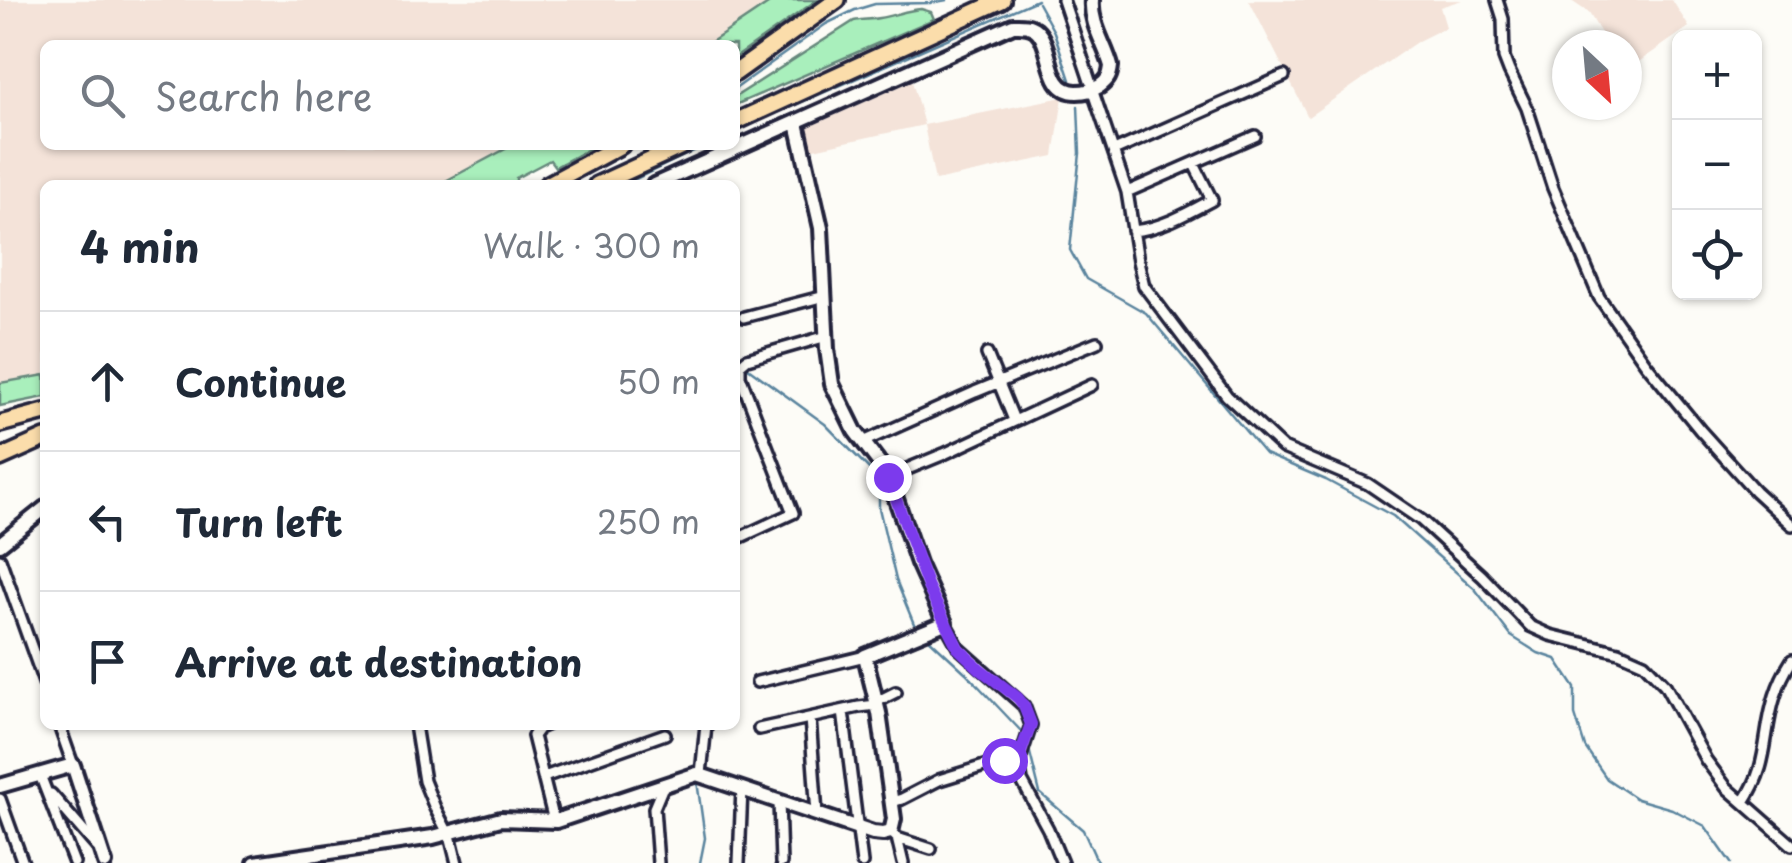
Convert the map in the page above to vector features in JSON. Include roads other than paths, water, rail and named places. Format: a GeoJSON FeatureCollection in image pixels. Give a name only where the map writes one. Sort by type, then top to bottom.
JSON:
{"type":"FeatureCollection","features":[{"type":"Feature","properties":{"kind":"highway"},"geometry":{"type":"LineString","coordinates":[[740,69],[838,0]]}},
{"type":"Feature","properties":{"kind":"highway"},"geometry":{"type":"LineString","coordinates":[[740,120],[1002,0]]}},
{"type":"Feature","properties":{"kind":"highway"},"geometry":{"type":"LineString","coordinates":[[556,180],[613,150]]}},
{"type":"Feature","properties":{"kind":"highway"},"geometry":{"type":"LineString","coordinates":[[608,180],[673,150]]}},
{"type":"Feature","properties":{"kind":"highway"},"geometry":{"type":"LineString","coordinates":[[0,424],[40,413]]}},
{"type":"Feature","properties":{"kind":"highway"},"geometry":{"type":"LineString","coordinates":[[0,458],[40,440]]}},
{"type":"Feature","properties":{"kind":"street"},"geometry":{"type":"LineString","coordinates":[[1063,0],[1128,192],[1142,279],[1150,296],[1220,388],[1273,440],[1394,500],[1437,534],[1530,626],[1644,663],[1665,686],[1706,760],[1726,787],[1792,845]]}},
{"type":"Feature","properties":{"kind":"street"},"geometry":{"type":"LineString","coordinates":[[740,148],[1013,25],[1023,24],[1036,30],[1054,75],[1066,84],[1091,85],[1106,73],[1109,58],[1094,22],[1092,0]]}},
{"type":"Feature","properties":{"kind":"street"},"geometry":{"type":"LineString","coordinates":[[1497,0],[1504,58],[1599,297],[1646,364],[1700,430],[1792,525]]}},
{"type":"Feature","properties":{"kind":"street"},"geometry":{"type":"LineString","coordinates":[[1114,151],[1284,76]]}},
{"type":"Feature","properties":{"kind":"street"},"geometry":{"type":"LineString","coordinates":[[797,123],[818,212],[832,384],[844,412],[888,477],[918,563],[958,648],[1024,706],[1031,724],[1020,755],[1022,781],[1062,863]]}},
{"type":"Feature","properties":{"kind":"street"},"geometry":{"type":"LineString","coordinates":[[1128,192],[1256,136]]}},
{"type":"Feature","properties":{"kind":"street"},"geometry":{"type":"LineString","coordinates":[[666,180],[735,150]]}},
{"type":"Feature","properties":{"kind":"street"},"geometry":{"type":"LineString","coordinates":[[1133,231],[1162,224],[1212,200],[1194,164]]}},
{"type":"Feature","properties":{"kind":"street"},"geometry":{"type":"LineString","coordinates":[[744,317],[825,296]]}},
{"type":"Feature","properties":{"kind":"street"},"geometry":{"type":"LineString","coordinates":[[741,537],[793,514],[740,376],[740,365],[747,359],[827,336]]}},
{"type":"Feature","properties":{"kind":"street"},"geometry":{"type":"LineString","coordinates":[[863,442],[1098,342]]}},
{"type":"Feature","properties":{"kind":"street"},"geometry":{"type":"LineString","coordinates":[[987,354],[1014,420]]}},
{"type":"Feature","properties":{"kind":"street"},"geometry":{"type":"LineString","coordinates":[[888,477],[1092,385]]}},
{"type":"Feature","properties":{"kind":"street"},"geometry":{"type":"LineString","coordinates":[[0,544],[40,512]]}},
{"type":"Feature","properties":{"kind":"street"},"geometry":{"type":"LineString","coordinates":[[0,559],[40,671]]}},
{"type":"Feature","properties":{"kind":"street"},"geometry":{"type":"LineString","coordinates":[[757,682],[866,656],[946,624]]}},
{"type":"Feature","properties":{"kind":"street"},"geometry":{"type":"LineString","coordinates":[[866,656],[877,704],[894,835],[903,863]]}},
{"type":"Feature","properties":{"kind":"street"},"geometry":{"type":"LineString","coordinates":[[1744,802],[1763,764],[1774,698],[1792,660]]}},
{"type":"Feature","properties":{"kind":"street"},"geometry":{"type":"LineString","coordinates":[[758,729],[877,704],[896,692]]}},
{"type":"Feature","properties":{"kind":"street"},"geometry":{"type":"LineString","coordinates":[[842,711],[862,863]]}},
{"type":"Feature","properties":{"kind":"street"},"geometry":{"type":"LineString","coordinates":[[810,718],[817,814]]}},
{"type":"Feature","properties":{"kind":"street"},"geometry":{"type":"LineString","coordinates":[[61,730],[103,858]]}},
{"type":"Feature","properties":{"kind":"street"},"geometry":{"type":"LineString","coordinates":[[415,730],[424,781],[451,839],[457,863]]}},
{"type":"Feature","properties":{"kind":"street"},"geometry":{"type":"LineString","coordinates":[[537,730],[534,736],[554,821]]}},
{"type":"Feature","properties":{"kind":"street"},"geometry":{"type":"LineString","coordinates":[[701,774],[705,730]]}},
{"type":"Feature","properties":{"kind":"street"},"geometry":{"type":"LineString","coordinates":[[544,777],[665,734]]}},
{"type":"Feature","properties":{"kind":"street"},"geometry":{"type":"LineString","coordinates":[[892,802],[939,780],[1020,755]]}},
{"type":"Feature","properties":{"kind":"street"},"geometry":{"type":"LineString","coordinates":[[0,786],[42,781],[72,765]]}},
{"type":"Feature","properties":{"kind":"street"},"geometry":{"type":"LineString","coordinates":[[255,863],[378,846],[501,819],[554,821],[701,774],[930,849]]}},
{"type":"Feature","properties":{"kind":"street"},"geometry":{"type":"LineString","coordinates":[[42,781],[103,858]]}},
{"type":"Feature","properties":{"kind":"street"},"geometry":{"type":"LineString","coordinates":[[42,781],[74,863]]}},
{"type":"Feature","properties":{"kind":"street"},"geometry":{"type":"LineString","coordinates":[[658,863],[654,808],[664,784]]}},
{"type":"Feature","properties":{"kind":"street"},"geometry":{"type":"LineString","coordinates":[[739,863],[742,788]]}},
{"type":"Feature","properties":{"kind":"street"},"geometry":{"type":"LineString","coordinates":[[0,799],[23,863]]}},
{"type":"Feature","properties":{"kind":"street"},"geometry":{"type":"LineString","coordinates":[[779,800],[781,863]]}},
{"type":"Feature","properties":{"kind":"waterway"},"geometry":{"type":"LineString","coordinates":[[740,85],[826,24],[855,10],[875,4],[947,0]]}},
{"type":"Feature","properties":{"kind":"waterway"},"geometry":{"type":"LineString","coordinates":[[740,129],[1037,0]]}},
{"type":"Feature","properties":{"kind":"waterway"},"geometry":{"type":"LineString","coordinates":[[1038,3],[1054,32],[1070,80]]}},
{"type":"Feature","properties":{"kind":"waterway"},"geometry":{"type":"LineString","coordinates":[[1078,106],[1080,153],[1070,250],[1086,279],[1146,313],[1265,454],[1326,480],[1393,516],[1475,589],[1511,636],[1556,659],[1575,688],[1575,715],[1585,747],[1607,779],[1637,799],[1672,809],[1705,826],[1731,863]]}},
{"type":"Feature","properties":{"kind":"waterway"},"geometry":{"type":"LineString","coordinates":[[633,180],[696,150]]}},
{"type":"Feature","properties":{"kind":"waterway"},"geometry":{"type":"LineString","coordinates":[[744,365],[825,424],[876,476]]}},
{"type":"Feature","properties":{"kind":"waterway"},"geometry":{"type":"LineString","coordinates":[[879,484],[879,508],[896,580],[916,629]]}},
{"type":"Feature","properties":{"kind":"waterway"},"geometry":{"type":"LineString","coordinates":[[927,637],[1020,730]]}},
{"type":"Feature","properties":{"kind":"waterway"},"geometry":{"type":"LineString","coordinates":[[1029,749],[1040,793],[1083,830],[1098,863]]}},
{"type":"Feature","properties":{"kind":"waterway"},"geometry":{"type":"LineString","coordinates":[[697,781],[705,838],[700,863]]}}]}
